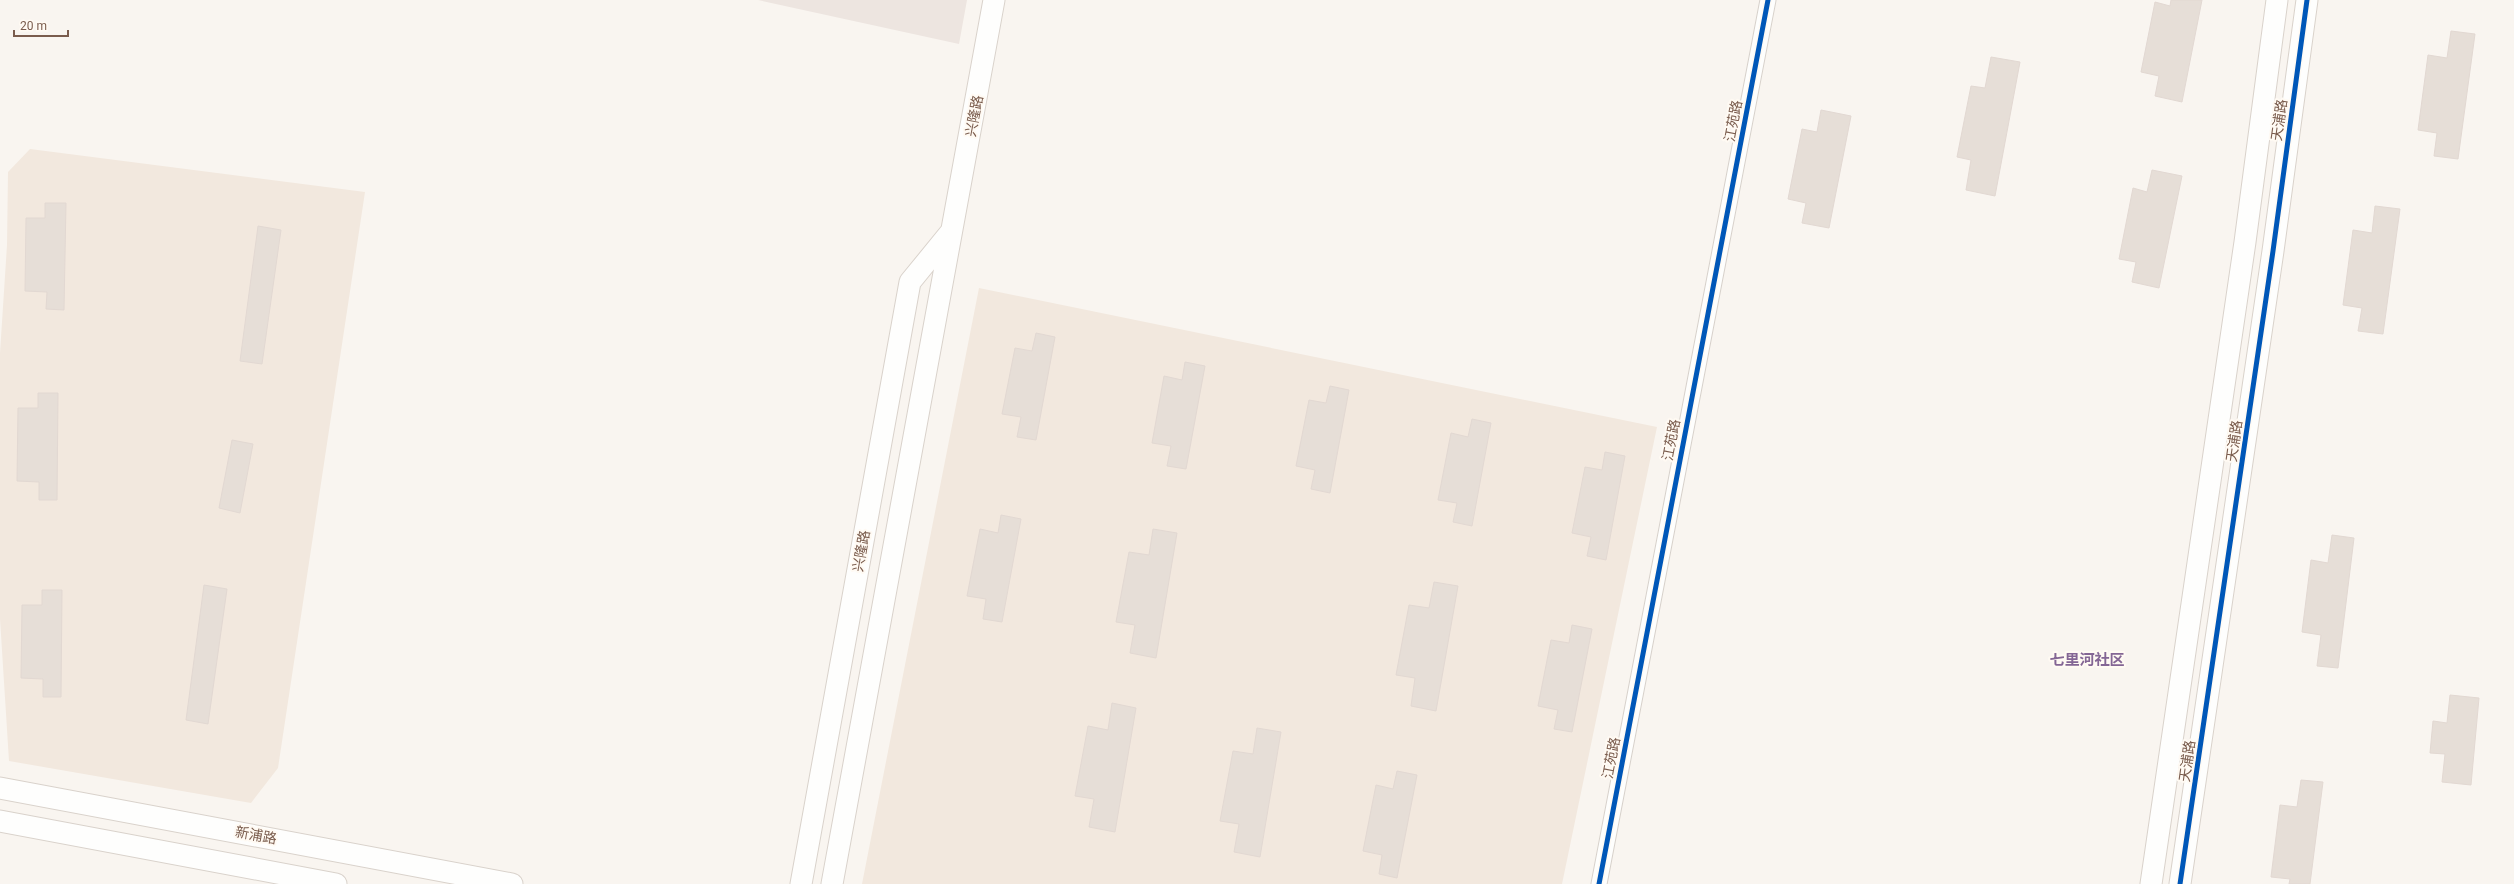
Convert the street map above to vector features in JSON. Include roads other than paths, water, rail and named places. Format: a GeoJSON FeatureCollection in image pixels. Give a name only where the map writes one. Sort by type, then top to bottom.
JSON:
{"type":"FeatureCollection","features":[{"type":"Feature","properties":{"kind":"main road","name":"兴隆路"},"geometry":{"type":"LineString","coordinates":[[832,884],[994,0]]}},
{"type":"Feature","properties":{"kind":"main road"},"geometry":{"type":"LineString","coordinates":[[2150,884],[2245,242],[2276,0]]}},
{"type":"Feature","properties":{"kind":"main road","name":"天浦路"},"geometry":{"type":"LineString","coordinates":[[2180,884],[2270,275],[2307,0]]}},
{"type":"Feature","properties":{"kind":"main road","name":"兴隆路"},"geometry":{"type":"LineString","coordinates":[[801,884],[910,282],[952,231]]}},
{"type":"Feature","properties":{"kind":"main road","name":"新浦路"},"geometry":{"type":"LineString","coordinates":[[0,788],[512,884]]}},
{"type":"Feature","properties":{"kind":"main road"},"geometry":{"type":"LineString","coordinates":[[0,821],[336,884]]}},
{"type":"Feature","properties":{"kind":"street","name":"江苑路"},"geometry":{"type":"LineString","coordinates":[[1600,884],[1768,0]]}},
{"type":"Feature","properties":{"kind":"district","name":"七里河社区"},"geometry":{"type":"Point","coordinates":[2087,660]}}]}
